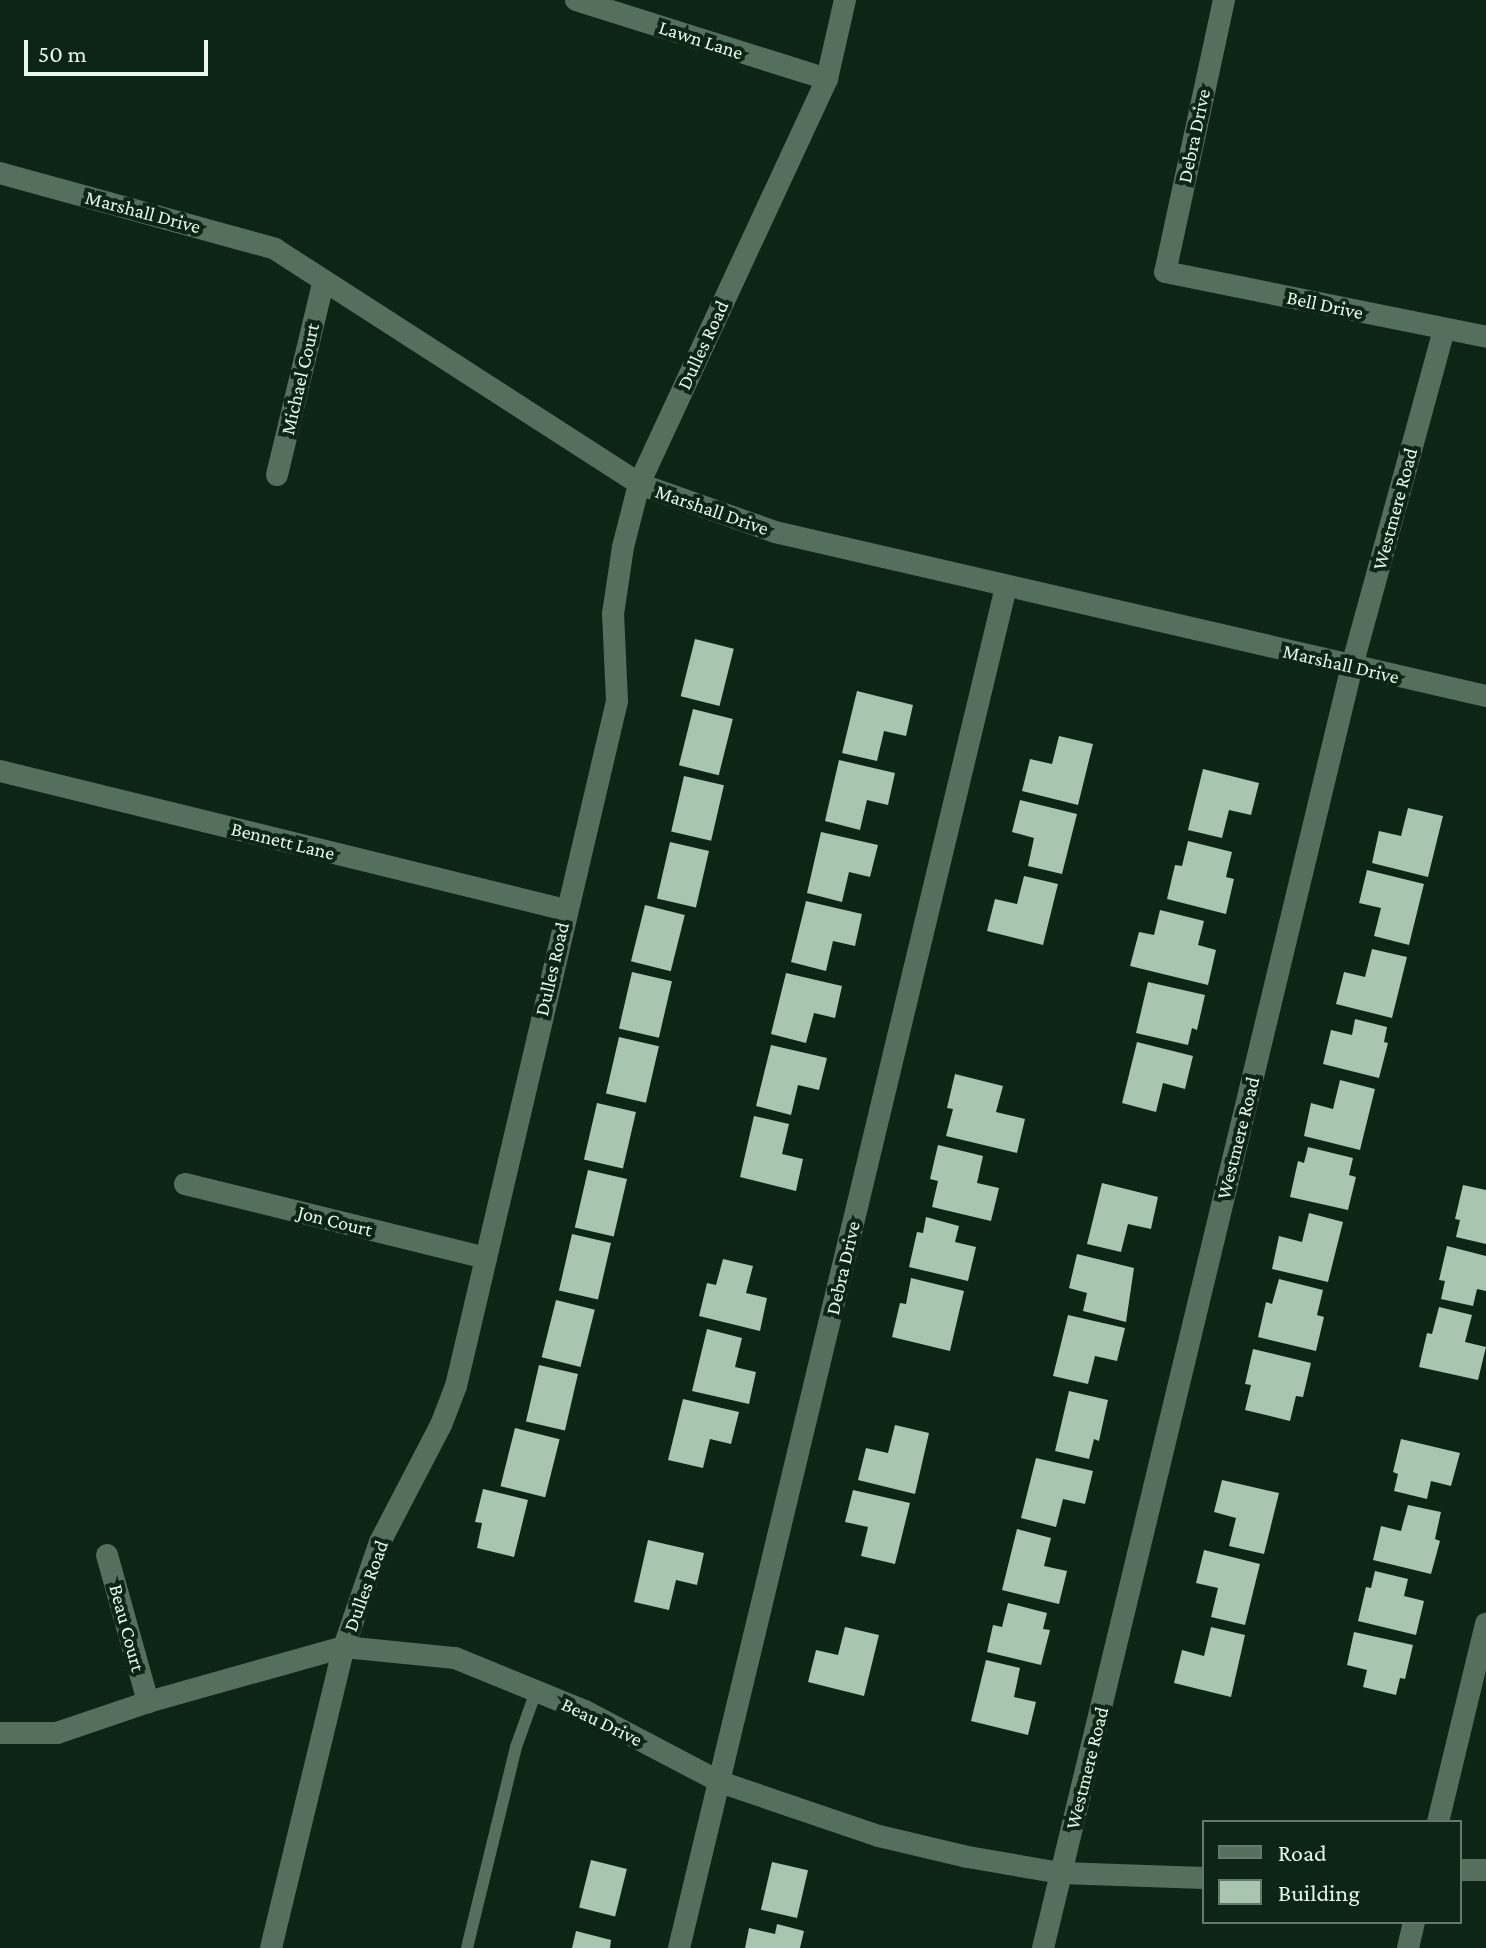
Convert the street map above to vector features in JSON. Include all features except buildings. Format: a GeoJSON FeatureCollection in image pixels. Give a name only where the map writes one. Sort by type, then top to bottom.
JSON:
{"type":"FeatureCollection","features":[{"type":"Feature","properties":{"kind":"street","name":"Lawn Lane"},"geometry":{"type":"LineString","coordinates":[[576,0],[827,79]]}},
{"type":"Feature","properties":{"kind":"street","name":"Dulles Road"},"geometry":{"type":"LineString","coordinates":[[271,1948],[344,1647],[380,1542],[441,1425],[456,1386],[617,701],[613,614],[623,547],[639,484],[827,79],[845,0]]}},
{"type":"Feature","properties":{"kind":"street","name":"Debra Drive"},"geometry":{"type":"LineString","coordinates":[[1165,272],[1224,0]]}},
{"type":"Feature","properties":{"kind":"street","name":"Marshall Drive"},"geometry":{"type":"LineString","coordinates":[[0,173],[275,249],[323,283],[639,484],[775,532],[1486,696]]}},
{"type":"Feature","properties":{"kind":"street","name":"Bell Drive"},"geometry":{"type":"LineString","coordinates":[[1165,272],[1486,337]]}},
{"type":"Feature","properties":{"kind":"street","name":"Michael Court"},"geometry":{"type":"LineString","coordinates":[[277,475],[323,283]]}},
{"type":"Feature","properties":{"kind":"street","name":"Westmere Road"},"geometry":{"type":"LineString","coordinates":[[1043,1948],[1352,666],[1444,330]]}},
{"type":"Feature","properties":{"kind":"street","name":"Debra Drive"},"geometry":{"type":"LineString","coordinates":[[679,1948],[1006,587]]}},
{"type":"Feature","properties":{"kind":"street","name":"Bennett Lane"},"geometry":{"type":"LineString","coordinates":[[0,771],[566,910]]}},
{"type":"Feature","properties":{"kind":"street","name":"Jon Court"},"geometry":{"type":"LineString","coordinates":[[185,1184],[486,1258]]}},
{"type":"Feature","properties":{"kind":"street","name":"Beau Court"},"geometry":{"type":"LineString","coordinates":[[107,1555],[148,1702]]}},
{"type":"Feature","properties":{"kind":"street"},"geometry":{"type":"LineString","coordinates":[[1438,1820],[1486,1624]]}},
{"type":"Feature","properties":{"kind":"street","name":"Beau Drive"},"geometry":{"type":"LineString","coordinates":[[0,1733],[57,1733],[148,1702],[344,1647],[455,1658],[585,1711],[720,1782],[879,1836],[968,1857],[1061,1873],[1202,1878]]}},
{"type":"Feature","properties":{"kind":"street"},"geometry":{"type":"LineString","coordinates":[[1462,1870],[1486,1870]]}},
{"type":"Feature","properties":{"kind":"street"},"geometry":{"type":"LineString","coordinates":[[1408,1948],[1414,1924]]}},
{"type":"Feature","properties":{"kind":"lane"},"geometry":{"type":"LineString","coordinates":[[467,1948],[516,1747],[536,1691]]}}]}
